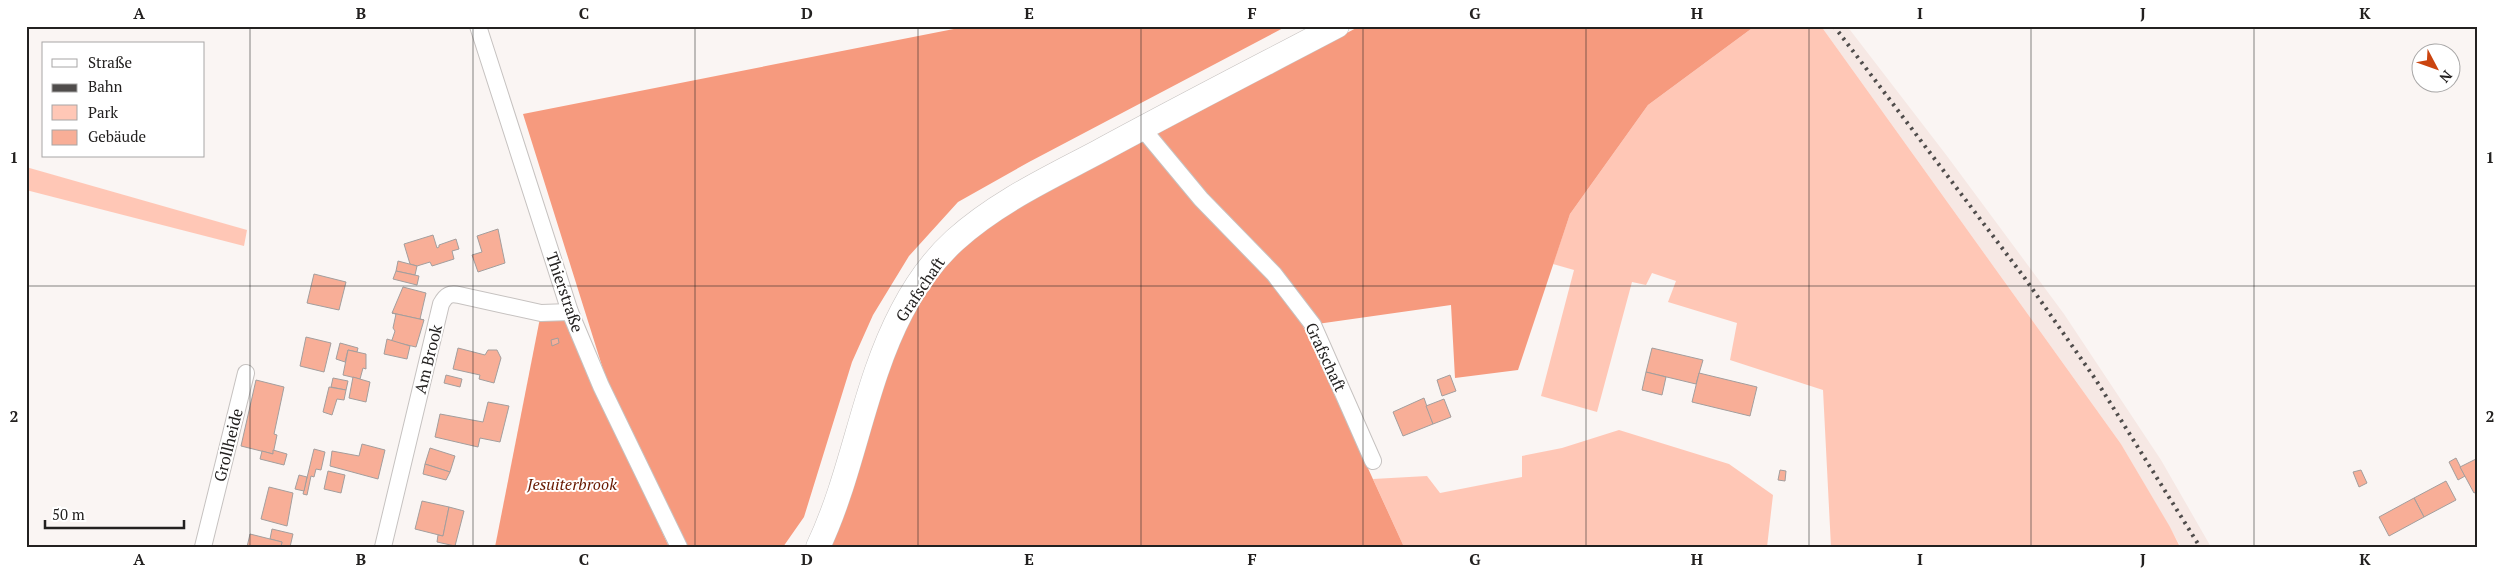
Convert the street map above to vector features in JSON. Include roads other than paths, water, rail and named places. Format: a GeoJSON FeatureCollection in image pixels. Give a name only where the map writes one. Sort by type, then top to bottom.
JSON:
{"type":"FeatureCollection","features":[{"type":"Feature","properties":{"kind":"street","name":"Thierstraße"},"geometry":{"type":"LineString","coordinates":[[478,26],[570,312],[600,386],[678,547]]}},
{"type":"Feature","properties":{"kind":"street","name":"Grafschaft"},"geometry":{"type":"LineString","coordinates":[[818,547],[841,491],[880,360],[902,311],[929,269],[954,240],[987,214],[1142,128],[1337,26]]}},
{"type":"Feature","properties":{"kind":"street","name":"Grafschaft"},"geometry":{"type":"LineString","coordinates":[[1142,128],[1201,199],[1274,274],[1313,325],[1373,462]]}},
{"type":"Feature","properties":{"kind":"street","name":"Am Brook"},"geometry":{"type":"LineString","coordinates":[[383,547],[441,304],[445,297],[459,294],[541,313],[570,312]]}},
{"type":"Feature","properties":{"kind":"street","name":"Grollheide"},"geometry":{"type":"LineString","coordinates":[[203,547],[246,373]]}},
{"type":"Feature","properties":{"kind":"railway"},"geometry":{"type":"LineString","coordinates":[[1834,26],[2024,277],[2096,380],[2200,547]]}},
{"type":"Feature","properties":{"kind":"park label","name":"Jesuiterbrook"},"geometry":{"type":"Point","coordinates":[572,484]}}]}
